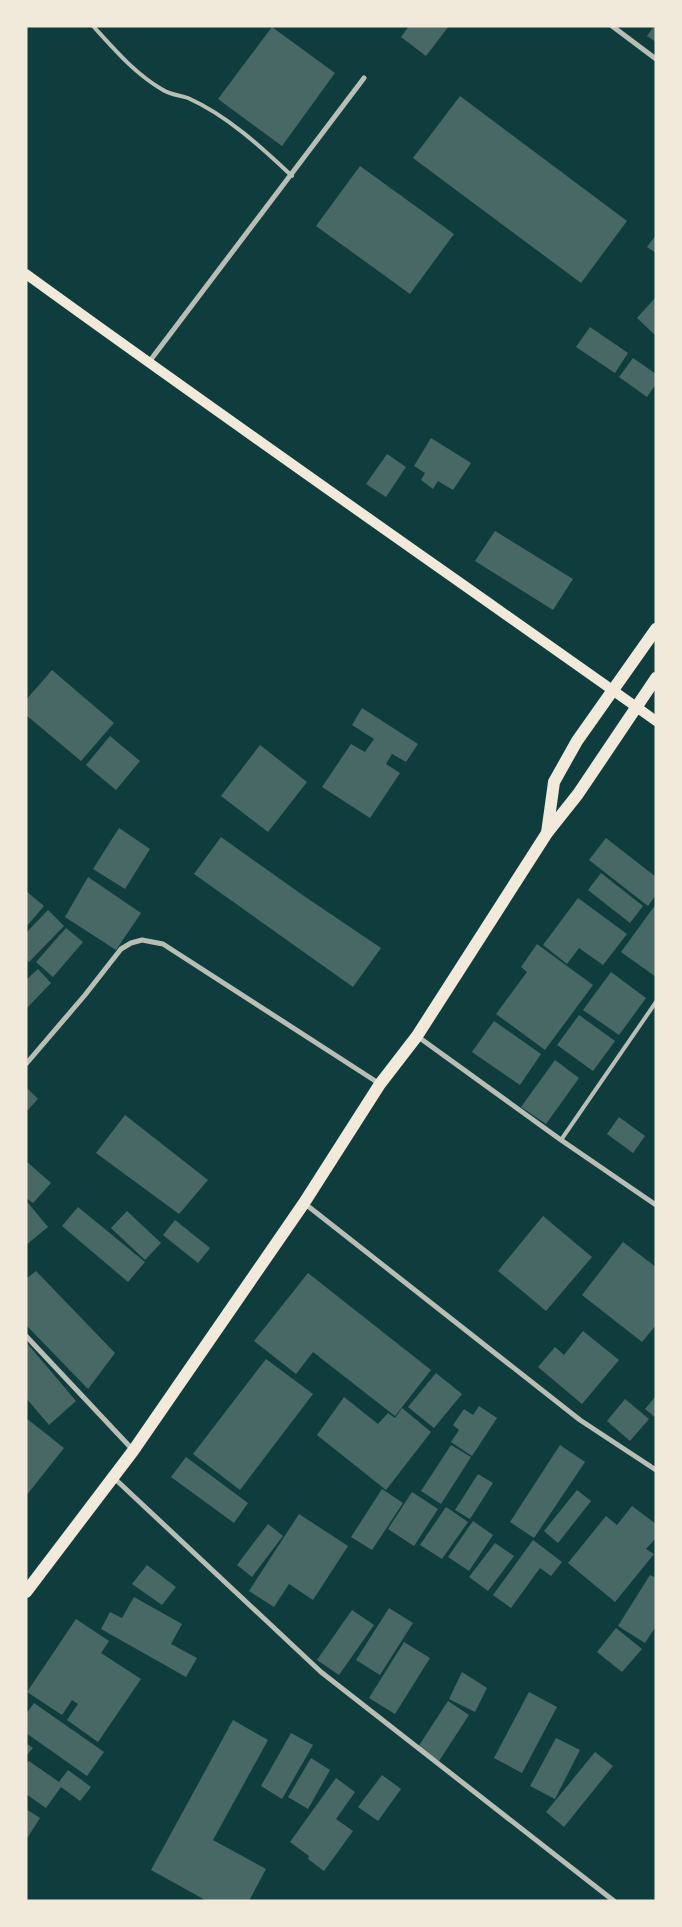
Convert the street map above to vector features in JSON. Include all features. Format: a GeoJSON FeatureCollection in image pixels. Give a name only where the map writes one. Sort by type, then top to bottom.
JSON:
{"type":"FeatureCollection","features":[{"type":"Feature","properties":{"kind":"main road"},"geometry":{"type":"LineString","coordinates":[[26,274],[148,363],[656,721]]}},
{"type":"Feature","properties":{"kind":"main road"},"geometry":{"type":"LineString","coordinates":[[547,833],[554,782],[577,741],[656,629]]}},
{"type":"Feature","properties":{"kind":"main road"},"geometry":{"type":"LineString","coordinates":[[26,1592],[133,1451],[304,1203],[380,1084],[417,1036],[547,833],[578,794],[656,678]]}},
{"type":"Feature","properties":{"kind":"street"},"geometry":{"type":"LineString","coordinates":[[612,26],[656,59]]}},
{"type":"Feature","properties":{"kind":"street"},"geometry":{"type":"LineString","coordinates":[[148,363],[292,176],[364,78]]}},
{"type":"Feature","properties":{"kind":"street"},"geometry":{"type":"LineString","coordinates":[[26,1064],[85,995],[121,949],[131,943],[142,940],[163,944],[380,1084]]}},
{"type":"Feature","properties":{"kind":"street"},"geometry":{"type":"LineString","coordinates":[[417,1036],[561,1140],[656,1205]]}},
{"type":"Feature","properties":{"kind":"street"},"geometry":{"type":"LineString","coordinates":[[304,1203],[580,1420],[656,1470]]}},
{"type":"Feature","properties":{"kind":"street"},"geometry":{"type":"LineString","coordinates":[[26,1336],[133,1451]]}},
{"type":"Feature","properties":{"kind":"street"},"geometry":{"type":"LineString","coordinates":[[113,1477],[321,1672],[614,1901]]}},
{"type":"Feature","properties":{"kind":"lane"},"geometry":{"type":"LineString","coordinates":[[92,26],[135,70],[164,91],[188,98],[215,113],[257,143],[292,176]]}},
{"type":"Feature","properties":{"kind":"lane"},"geometry":{"type":"LineString","coordinates":[[561,1140],[656,1002]]}},
{"type":"Feature","properties":{"kind":"building"},"geometry":{"type":"Polygon","coordinates":[[[409,26],[449,26],[426,56],[401,37],[409,26]]]}},
{"type":"Feature","properties":{"kind":"building"},"geometry":{"type":"Polygon","coordinates":[[[656,26],[656,42],[647,36],[656,26]]]}},
{"type":"Feature","properties":{"kind":"building"},"geometry":{"type":"Polygon","coordinates":[[[272,27],[335,73],[282,146],[218,99],[272,27]]]}},
{"type":"Feature","properties":{"kind":"building"},"geometry":{"type":"Polygon","coordinates":[[[460,96],[627,221],[581,283],[413,158],[460,96]]]}},
{"type":"Feature","properties":{"kind":"building"},"geometry":{"type":"Polygon","coordinates":[[[360,166],[454,234],[410,294],[316,226],[360,166]]]}},
{"type":"Feature","properties":{"kind":"building"},"geometry":{"type":"Polygon","coordinates":[[[656,235],[656,253],[647,247],[656,235]]]}},
{"type":"Feature","properties":{"kind":"building"},"geometry":{"type":"Polygon","coordinates":[[[656,297],[656,336],[637,318],[656,297]]]}},
{"type":"Feature","properties":{"kind":"building"},"geometry":{"type":"Polygon","coordinates":[[[590,327],[628,353],[615,373],[576,347],[590,327]]]}},
{"type":"Feature","properties":{"kind":"building"},"geometry":{"type":"Polygon","coordinates":[[[633,358],[656,374],[656,384],[647,397],[619,377],[633,358]]]}},
{"type":"Feature","properties":{"kind":"building"},"geometry":{"type":"Polygon","coordinates":[[[431,438],[471,463],[453,490],[438,481],[433,489],[421,480],[425,473],[414,466],[431,438]]]}},
{"type":"Feature","properties":{"kind":"building"},"geometry":{"type":"Polygon","coordinates":[[[387,454],[406,467],[386,497],[366,484],[387,454]]]}},
{"type":"Feature","properties":{"kind":"building"},"geometry":{"type":"Polygon","coordinates":[[[495,531],[573,579],[553,610],[475,561],[495,531]]]}},
{"type":"Feature","properties":{"kind":"building"},"geometry":{"type":"Polygon","coordinates":[[[52,670],[114,723],[81,761],[26,715],[26,700],[52,670]]]}},
{"type":"Feature","properties":{"kind":"building"},"geometry":{"type":"Polygon","coordinates":[[[362,708],[418,744],[406,762],[392,754],[386,764],[400,773],[370,818],[322,787],[351,744],[365,752],[374,739],[352,725],[362,708]]]}},
{"type":"Feature","properties":{"kind":"building"},"geometry":{"type":"Polygon","coordinates":[[[110,736],[140,761],[116,790],[86,765],[110,736]]]}},
{"type":"Feature","properties":{"kind":"building"},"geometry":{"type":"Polygon","coordinates":[[[260,745],[307,782],[268,832],[221,796],[260,745]]]}},
{"type":"Feature","properties":{"kind":"building"},"geometry":{"type":"Polygon","coordinates":[[[119,828],[150,849],[125,889],[93,869],[119,828]]]}},
{"type":"Feature","properties":{"kind":"building"},"geometry":{"type":"Polygon","coordinates":[[[221,837],[381,948],[353,987],[194,874],[221,837]]]}},
{"type":"Feature","properties":{"kind":"building"},"geometry":{"type":"Polygon","coordinates":[[[606,838],[656,877],[656,895],[648,906],[589,860],[606,838]]]}},
{"type":"Feature","properties":{"kind":"building"},"geometry":{"type":"Polygon","coordinates":[[[601,873],[643,906],[630,923],[588,890],[601,873]]]}},
{"type":"Feature","properties":{"kind":"building"},"geometry":{"type":"Polygon","coordinates":[[[88,877],[141,913],[116,950],[65,917],[88,877]]]}},
{"type":"Feature","properties":{"kind":"building"},"geometry":{"type":"Polygon","coordinates":[[[26,891],[44,906],[26,927],[26,891]]]}},
{"type":"Feature","properties":{"kind":"building"},"geometry":{"type":"Polygon","coordinates":[[[578,898],[627,934],[603,965],[579,948],[567,964],[543,945],[578,898]]]}},
{"type":"Feature","properties":{"kind":"building"},"geometry":{"type":"Polygon","coordinates":[[[656,904],[656,977],[621,952],[656,904]]]}},
{"type":"Feature","properties":{"kind":"building"},"geometry":{"type":"Polygon","coordinates":[[[48,910],[64,926],[29,962],[26,959],[26,933],[48,910]]]}},
{"type":"Feature","properties":{"kind":"building"},"geometry":{"type":"Polygon","coordinates":[[[66,928],[83,942],[53,977],[36,962],[66,928]]]}},
{"type":"Feature","properties":{"kind":"building"},"geometry":{"type":"Polygon","coordinates":[[[537,944],[593,985],[545,1050],[496,1014],[527,972],[521,967],[537,944]]]}},
{"type":"Feature","properties":{"kind":"building"},"geometry":{"type":"Polygon","coordinates":[[[38,969],[51,983],[26,1009],[26,980],[38,969]]]}},
{"type":"Feature","properties":{"kind":"building"},"geometry":{"type":"Polygon","coordinates":[[[611,972],[646,998],[619,1035],[583,1010],[611,972]]]}},
{"type":"Feature","properties":{"kind":"building"},"geometry":{"type":"Polygon","coordinates":[[[579,1015],[615,1041],[593,1071],[557,1045],[579,1015]]]}},
{"type":"Feature","properties":{"kind":"building"},"geometry":{"type":"Polygon","coordinates":[[[494,1021],[541,1054],[520,1085],[472,1052],[494,1021]]]}},
{"type":"Feature","properties":{"kind":"building"},"geometry":{"type":"Polygon","coordinates":[[[555,1060],[579,1078],[546,1124],[521,1107],[555,1060]]]}},
{"type":"Feature","properties":{"kind":"building"},"geometry":{"type":"Polygon","coordinates":[[[26,1087],[38,1099],[26,1112],[26,1087]]]}},
{"type":"Feature","properties":{"kind":"building"},"geometry":{"type":"Polygon","coordinates":[[[125,1115],[208,1180],[179,1214],[96,1153],[125,1115]]]}},
{"type":"Feature","properties":{"kind":"building"},"geometry":{"type":"Polygon","coordinates":[[[619,1117],[645,1136],[633,1153],[607,1134],[619,1117]]]}},
{"type":"Feature","properties":{"kind":"building"},"geometry":{"type":"Polygon","coordinates":[[[26,1161],[51,1183],[33,1203],[26,1198],[26,1161]]]}},
{"type":"Feature","properties":{"kind":"building"},"geometry":{"type":"Polygon","coordinates":[[[28,1203],[48,1227],[26,1245],[26,1204],[28,1203]]]}},
{"type":"Feature","properties":{"kind":"building"},"geometry":{"type":"Polygon","coordinates":[[[78,1207],[145,1262],[128,1282],[62,1226],[78,1207]]]}},
{"type":"Feature","properties":{"kind":"building"},"geometry":{"type":"Polygon","coordinates":[[[127,1211],[161,1243],[145,1260],[111,1228],[127,1211]]]}},
{"type":"Feature","properties":{"kind":"building"},"geometry":{"type":"Polygon","coordinates":[[[543,1216],[592,1257],[546,1311],[498,1271],[543,1216]]]}},
{"type":"Feature","properties":{"kind":"building"},"geometry":{"type":"Polygon","coordinates":[[[175,1220],[210,1248],[198,1263],[163,1235],[175,1220]]]}},
{"type":"Feature","properties":{"kind":"building"},"geometry":{"type":"Polygon","coordinates":[[[623,1242],[656,1267],[656,1325],[642,1342],[582,1295],[623,1242]]]}},
{"type":"Feature","properties":{"kind":"building"},"geometry":{"type":"Polygon","coordinates":[[[36,1271],[115,1353],[88,1389],[26,1325],[26,1279],[36,1271]]]}},
{"type":"Feature","properties":{"kind":"building"},"geometry":{"type":"Polygon","coordinates":[[[308,1273],[431,1370],[395,1416],[313,1352],[296,1374],[254,1341],[308,1273]]]}},
{"type":"Feature","properties":{"kind":"building"},"geometry":{"type":"Polygon","coordinates":[[[583,1331],[619,1360],[582,1404],[538,1367],[555,1347],[564,1355],[583,1331]]]}},
{"type":"Feature","properties":{"kind":"building"},"geometry":{"type":"Polygon","coordinates":[[[26,1342],[76,1401],[49,1425],[26,1398],[26,1342]]]}},
{"type":"Feature","properties":{"kind":"building"},"geometry":{"type":"Polygon","coordinates":[[[266,1359],[313,1394],[240,1490],[193,1454],[266,1359]]]}},
{"type":"Feature","properties":{"kind":"building"},"geometry":{"type":"Polygon","coordinates":[[[436,1373],[462,1394],[434,1428],[408,1407],[436,1373]]]}},
{"type":"Feature","properties":{"kind":"building"},"geometry":{"type":"Polygon","coordinates":[[[656,1396],[656,1418],[645,1409],[656,1396]]]}},
{"type":"Feature","properties":{"kind":"building"},"geometry":{"type":"Polygon","coordinates":[[[344,1397],[378,1424],[388,1413],[395,1418],[402,1408],[431,1432],[386,1490],[317,1435],[344,1397]]]}},
{"type":"Feature","properties":{"kind":"building"},"geometry":{"type":"Polygon","coordinates":[[[625,1399],[649,1419],[630,1441],[607,1421],[625,1399]]]}},
{"type":"Feature","properties":{"kind":"building"},"geometry":{"type":"Polygon","coordinates":[[[479,1406],[497,1418],[472,1456],[451,1442],[459,1430],[453,1425],[464,1409],[473,1415],[479,1406]]]}},
{"type":"Feature","properties":{"kind":"building"},"geometry":{"type":"Polygon","coordinates":[[[26,1418],[64,1448],[26,1496],[26,1418]]]}},
{"type":"Feature","properties":{"kind":"building"},"geometry":{"type":"Polygon","coordinates":[[[451,1445],[471,1457],[441,1504],[421,1491],[451,1445]]]}},
{"type":"Feature","properties":{"kind":"building"},"geometry":{"type":"Polygon","coordinates":[[[560,1445],[585,1462],[534,1538],[510,1522],[560,1445]]]}},
{"type":"Feature","properties":{"kind":"building"},"geometry":{"type":"Polygon","coordinates":[[[186,1457],[248,1503],[234,1523],[171,1477],[186,1457]]]}},
{"type":"Feature","properties":{"kind":"building"},"geometry":{"type":"Polygon","coordinates":[[[478,1474],[493,1483],[470,1519],[455,1510],[478,1474]]]}},
{"type":"Feature","properties":{"kind":"building"},"geometry":{"type":"Polygon","coordinates":[[[382,1489],[403,1503],[372,1550],[351,1537],[382,1489]]]}},
{"type":"Feature","properties":{"kind":"building"},"geometry":{"type":"Polygon","coordinates":[[[577,1490],[591,1501],[558,1543],[544,1531],[577,1490]]]}},
{"type":"Feature","properties":{"kind":"building"},"geometry":{"type":"Polygon","coordinates":[[[412,1492],[438,1509],[414,1546],[388,1529],[412,1492]]]}},
{"type":"Feature","properties":{"kind":"building"},"geometry":{"type":"Polygon","coordinates":[[[632,1506],[656,1524],[656,1538],[646,1549],[654,1554],[615,1602],[568,1563],[606,1516],[617,1525],[632,1506]]]}},
{"type":"Feature","properties":{"kind":"building"},"geometry":{"type":"Polygon","coordinates":[[[446,1507],[468,1522],[442,1559],[420,1545],[446,1507]]]}},
{"type":"Feature","properties":{"kind":"building"},"geometry":{"type":"Polygon","coordinates":[[[299,1514],[348,1546],[313,1600],[289,1584],[274,1607],[249,1591],[299,1514]]]}},
{"type":"Feature","properties":{"kind":"building"},"geometry":{"type":"Polygon","coordinates":[[[473,1521],[493,1535],[469,1571],[448,1557],[473,1521]]]}},
{"type":"Feature","properties":{"kind":"building"},"geometry":{"type":"Polygon","coordinates":[[[268,1524],[283,1536],[252,1577],[237,1565],[268,1524]]]}},
{"type":"Feature","properties":{"kind":"building"},"geometry":{"type":"Polygon","coordinates":[[[533,1540],[562,1562],[551,1576],[540,1568],[511,1608],[493,1595],[533,1540]]]}},
{"type":"Feature","properties":{"kind":"building"},"geometry":{"type":"Polygon","coordinates":[[[495,1543],[514,1556],[488,1591],[469,1577],[495,1543]]]}},
{"type":"Feature","properties":{"kind":"building"},"geometry":{"type":"Polygon","coordinates":[[[147,1565],[176,1587],[162,1605],[132,1584],[147,1565]]]}},
{"type":"Feature","properties":{"kind":"building"},"geometry":{"type":"Polygon","coordinates":[[[650,1575],[656,1578],[656,1626],[645,1643],[618,1626],[650,1575]]]}},
{"type":"Feature","properties":{"kind":"building"},"geometry":{"type":"Polygon","coordinates":[[[134,1597],[182,1624],[171,1644],[197,1658],[186,1677],[101,1629],[110,1612],[122,1618],[134,1597]]]}},
{"type":"Feature","properties":{"kind":"building"},"geometry":{"type":"Polygon","coordinates":[[[389,1608],[413,1623],[380,1675],[356,1660],[389,1608]]]}},
{"type":"Feature","properties":{"kind":"building"},"geometry":{"type":"Polygon","coordinates":[[[352,1610],[374,1625],[339,1675],[317,1660],[352,1610]]]}},
{"type":"Feature","properties":{"kind":"building"},"geometry":{"type":"Polygon","coordinates":[[[76,1619],[109,1641],[101,1653],[141,1679],[98,1742],[67,1720],[78,1704],[72,1700],[62,1715],[27,1692],[76,1619]]]}},
{"type":"Feature","properties":{"kind":"building"},"geometry":{"type":"Polygon","coordinates":[[[616,1628],[642,1649],[622,1672],[597,1652],[616,1628]]]}},
{"type":"Feature","properties":{"kind":"building"},"geometry":{"type":"Polygon","coordinates":[[[404,1642],[430,1658],[395,1714],[369,1698],[404,1642]]]}},
{"type":"Feature","properties":{"kind":"building"},"geometry":{"type":"Polygon","coordinates":[[[462,1672],[487,1688],[475,1712],[449,1699],[462,1672]]]}},
{"type":"Feature","properties":{"kind":"building"},"geometry":{"type":"Polygon","coordinates":[[[529,1692],[557,1707],[522,1773],[494,1758],[529,1692]]]}},
{"type":"Feature","properties":{"kind":"building"},"geometry":{"type":"Polygon","coordinates":[[[448,1701],[469,1715],[439,1761],[418,1747],[448,1701]]]}},
{"type":"Feature","properties":{"kind":"building"},"geometry":{"type":"Polygon","coordinates":[[[34,1703],[104,1752],[87,1776],[26,1733],[26,1714],[34,1703]]]}},
{"type":"Feature","properties":{"kind":"building"},"geometry":{"type":"Polygon","coordinates":[[[233,1720],[268,1740],[213,1840],[266,1869],[249,1901],[207,1901],[151,1870],[233,1720]]]}},
{"type":"Feature","properties":{"kind":"building"},"geometry":{"type":"Polygon","coordinates":[[[291,1733],[313,1745],[282,1799],[261,1786],[291,1733]]]}},
{"type":"Feature","properties":{"kind":"building"},"geometry":{"type":"Polygon","coordinates":[[[556,1738],[580,1750],[555,1799],[530,1786],[556,1738]]]}},
{"type":"Feature","properties":{"kind":"building"},"geometry":{"type":"Polygon","coordinates":[[[26,1743],[33,1748],[26,1756],[26,1743]]]}},
{"type":"Feature","properties":{"kind":"building"},"geometry":{"type":"Polygon","coordinates":[[[595,1752],[613,1766],[564,1827],[546,1812],[595,1752]]]}},
{"type":"Feature","properties":{"kind":"building"},"geometry":{"type":"Polygon","coordinates":[[[311,1758],[330,1770],[308,1809],[288,1797],[311,1758]]]}},
{"type":"Feature","properties":{"kind":"building"},"geometry":{"type":"Polygon","coordinates":[[[29,1761],[59,1782],[68,1770],[91,1787],[80,1801],[61,1787],[46,1808],[26,1794],[26,1764],[29,1761]]]}},
{"type":"Feature","properties":{"kind":"building"},"geometry":{"type":"Polygon","coordinates":[[[382,1775],[401,1789],[378,1821],[358,1807],[382,1775]]]}},
{"type":"Feature","properties":{"kind":"building"},"geometry":{"type":"Polygon","coordinates":[[[336,1778],[355,1792],[336,1819],[353,1831],[324,1871],[308,1859],[309,1856],[290,1842],[336,1778]]]}},
{"type":"Feature","properties":{"kind":"building"},"geometry":{"type":"Polygon","coordinates":[[[26,1809],[40,1818],[26,1840],[26,1809]]]}}]}
